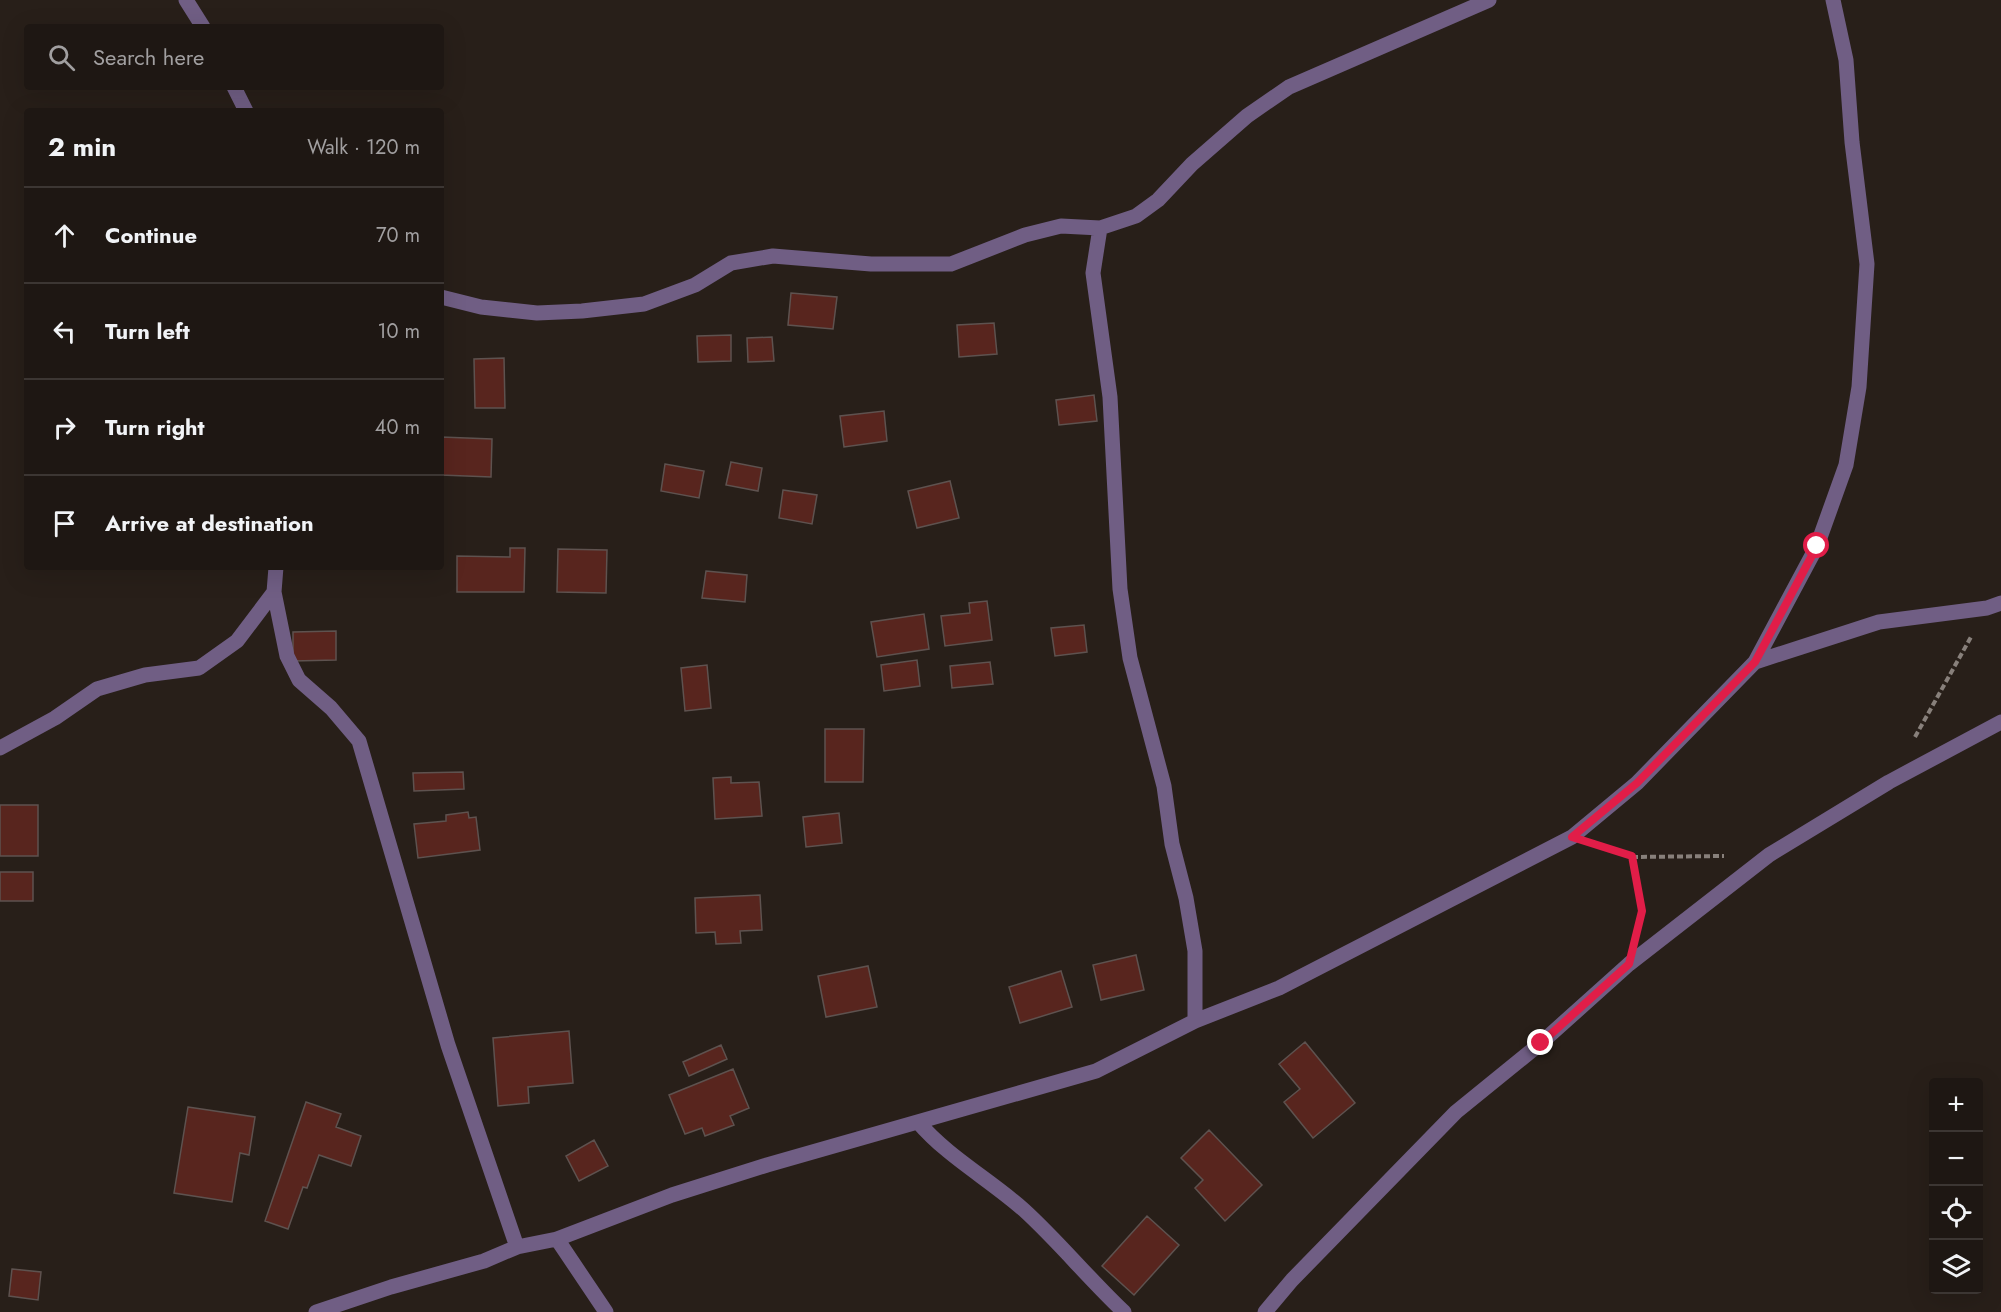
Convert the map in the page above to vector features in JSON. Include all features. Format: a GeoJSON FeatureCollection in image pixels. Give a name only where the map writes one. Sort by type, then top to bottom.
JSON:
{"type":"FeatureCollection","features":[{"type":"Feature","properties":{"kind":"street"},"geometry":{"type":"LineString","coordinates":[[186,0],[201,24]]}},
{"type":"Feature","properties":{"kind":"street"},"geometry":{"type":"LineString","coordinates":[[444,298],[481,307],[537,313],[582,311],[644,304],[695,285],[731,263],[773,256],[871,264],[951,264],[1025,235],[1061,226],[1100,228],[1136,216],[1158,200],[1192,164],[1247,116],[1289,87],[1489,0]]}},
{"type":"Feature","properties":{"kind":"street"},"geometry":{"type":"LineString","coordinates":[[316,1312],[391,1287],[484,1261],[517,1247],[557,1239],[672,1195],[1095,1071],[1195,1021],[1279,988],[1572,837],[1637,783],[1755,662],[1817,546],[1846,465],[1859,387],[1867,264],[1852,142],[1846,60],[1833,0]]}},
{"type":"Feature","properties":{"kind":"street"},"geometry":{"type":"LineString","coordinates":[[236,90],[244,108]]}},
{"type":"Feature","properties":{"kind":"street"},"geometry":{"type":"LineString","coordinates":[[1100,228],[1094,273],[1110,397],[1120,589],[1130,658],[1164,786],[1172,844],[1186,898],[1195,951],[1195,1021]]}},
{"type":"Feature","properties":{"kind":"street"},"geometry":{"type":"LineString","coordinates":[[276,570],[274,592],[287,656],[299,680],[331,708],[359,741],[448,1045],[517,1247]]}},
{"type":"Feature","properties":{"kind":"street"},"geometry":{"type":"LineString","coordinates":[[0,748],[55,718],[97,689],[145,675],[199,668],[237,641],[274,592]]}},
{"type":"Feature","properties":{"kind":"street"},"geometry":{"type":"LineString","coordinates":[[1755,662],[1879,622],[1994,606]]}},
{"type":"Feature","properties":{"kind":"street"},"geometry":{"type":"LineString","coordinates":[[1265,1312],[1292,1280],[1456,1112],[1541,1043],[1629,964],[1769,855],[1889,782],[2001,722]]}},
{"type":"Feature","properties":{"kind":"street"},"geometry":{"type":"LineString","coordinates":[[918,1122],[938,1145],[970,1166],[1024,1211],[1090,1281],[1124,1312]]}},
{"type":"Feature","properties":{"kind":"street"},"geometry":{"type":"LineString","coordinates":[[557,1239],[606,1312]]}},
{"type":"Feature","properties":{"kind":"path"},"geometry":{"type":"LineString","coordinates":[[1912,741],[1994,606]]}},
{"type":"Feature","properties":{"kind":"path"},"geometry":{"type":"LineString","coordinates":[[1572,837],[1632,856],[1769,855]]}},
{"type":"Feature","properties":{"kind":"path"},"geometry":{"type":"LineString","coordinates":[[1629,964],[1642,911],[1632,856]]}},
{"type":"Feature","properties":{"kind":"building"},"geometry":{"type":"Polygon","coordinates":[[[791,293],[837,297],[833,329],[788,325],[791,293]]]}},
{"type":"Feature","properties":{"kind":"building"},"geometry":{"type":"Polygon","coordinates":[[[994,323],[997,354],[959,357],[957,325],[994,323]]]}},
{"type":"Feature","properties":{"kind":"building"},"geometry":{"type":"Polygon","coordinates":[[[731,335],[731,361],[698,362],[697,336],[731,335]]]}},
{"type":"Feature","properties":{"kind":"building"},"geometry":{"type":"Polygon","coordinates":[[[772,337],[774,361],[748,362],[747,338],[772,337]]]}},
{"type":"Feature","properties":{"kind":"building"},"geometry":{"type":"Polygon","coordinates":[[[504,358],[505,408],[475,408],[474,359],[504,358]]]}},
{"type":"Feature","properties":{"kind":"building"},"geometry":{"type":"Polygon","coordinates":[[[1094,395],[1097,421],[1059,425],[1056,400],[1094,395]]]}},
{"type":"Feature","properties":{"kind":"building"},"geometry":{"type":"Polygon","coordinates":[[[884,411],[887,441],[844,447],[840,416],[884,411]]]}},
{"type":"Feature","properties":{"kind":"building"},"geometry":{"type":"Polygon","coordinates":[[[444,437],[492,439],[491,477],[444,475],[444,437]]]}},
{"type":"Feature","properties":{"kind":"building"},"geometry":{"type":"Polygon","coordinates":[[[731,462],[762,468],[758,491],[726,485],[731,462]]]}},
{"type":"Feature","properties":{"kind":"building"},"geometry":{"type":"Polygon","coordinates":[[[665,464],[704,471],[699,498],[661,491],[665,464]]]}},
{"type":"Feature","properties":{"kind":"building"},"geometry":{"type":"Polygon","coordinates":[[[950,481],[959,518],[917,528],[908,491],[950,481]]]}},
{"type":"Feature","properties":{"kind":"building"},"geometry":{"type":"Polygon","coordinates":[[[783,490],[817,495],[812,524],[779,518],[783,490]]]}},
{"type":"Feature","properties":{"kind":"building"},"geometry":{"type":"Polygon","coordinates":[[[510,548],[525,548],[524,592],[457,592],[457,556],[510,557],[510,548]]]}},
{"type":"Feature","properties":{"kind":"building"},"geometry":{"type":"Polygon","coordinates":[[[558,549],[607,550],[606,593],[557,592],[558,549]]]}},
{"type":"Feature","properties":{"kind":"building"},"geometry":{"type":"Polygon","coordinates":[[[706,571],[747,575],[745,602],[702,598],[706,571]]]}},
{"type":"Feature","properties":{"kind":"building"},"geometry":{"type":"Polygon","coordinates":[[[987,601],[992,640],[945,646],[941,616],[970,613],[969,603],[987,601]]]}},
{"type":"Feature","properties":{"kind":"building"},"geometry":{"type":"Polygon","coordinates":[[[924,614],[929,649],[877,657],[871,622],[924,614]]]}},
{"type":"Feature","properties":{"kind":"building"},"geometry":{"type":"Polygon","coordinates":[[[1084,625],[1087,652],[1055,656],[1051,628],[1084,625]]]}},
{"type":"Feature","properties":{"kind":"building"},"geometry":{"type":"Polygon","coordinates":[[[336,631],[336,660],[293,661],[293,632],[336,631]]]}},
{"type":"Feature","properties":{"kind":"building"},"geometry":{"type":"Polygon","coordinates":[[[917,660],[920,686],[884,691],[881,665],[917,660]]]}},
{"type":"Feature","properties":{"kind":"building"},"geometry":{"type":"Polygon","coordinates":[[[990,662],[993,684],[952,688],[950,666],[990,662]]]}},
{"type":"Feature","properties":{"kind":"building"},"geometry":{"type":"Polygon","coordinates":[[[707,665],[711,708],[685,711],[681,668],[707,665]]]}},
{"type":"Feature","properties":{"kind":"building"},"geometry":{"type":"Polygon","coordinates":[[[825,729],[864,729],[863,782],[825,782],[825,729]]]}},
{"type":"Feature","properties":{"kind":"building"},"geometry":{"type":"Polygon","coordinates":[[[463,772],[464,789],[414,791],[413,773],[463,772]]]}},
{"type":"Feature","properties":{"kind":"building"},"geometry":{"type":"Polygon","coordinates":[[[731,777],[731,783],[759,782],[762,816],[715,819],[713,778],[731,777]]]}},
{"type":"Feature","properties":{"kind":"building"},"geometry":{"type":"Polygon","coordinates":[[[0,805],[38,805],[38,856],[0,856],[0,805]]]}},
{"type":"Feature","properties":{"kind":"building"},"geometry":{"type":"Polygon","coordinates":[[[468,812],[469,818],[476,817],[480,850],[418,858],[414,824],[446,821],[446,815],[468,812]]]}},
{"type":"Feature","properties":{"kind":"building"},"geometry":{"type":"Polygon","coordinates":[[[839,813],[842,843],[806,847],[803,817],[839,813]]]}},
{"type":"Feature","properties":{"kind":"building"},"geometry":{"type":"Polygon","coordinates":[[[0,872],[33,872],[33,901],[0,901],[0,872]]]}},
{"type":"Feature","properties":{"kind":"building"},"geometry":{"type":"Polygon","coordinates":[[[760,895],[762,930],[740,931],[741,943],[716,944],[715,932],[696,933],[695,898],[760,895]]]}},
{"type":"Feature","properties":{"kind":"building"},"geometry":{"type":"Polygon","coordinates":[[[1136,955],[1144,990],[1101,1000],[1093,965],[1136,955]]]}},
{"type":"Feature","properties":{"kind":"building"},"geometry":{"type":"Polygon","coordinates":[[[868,966],[877,1007],[826,1017],[818,976],[868,966]]]}},
{"type":"Feature","properties":{"kind":"building"},"geometry":{"type":"Polygon","coordinates":[[[1061,971],[1072,1007],[1020,1023],[1009,987],[1061,971]]]}},
{"type":"Feature","properties":{"kind":"building"},"geometry":{"type":"Polygon","coordinates":[[[569,1031],[573,1083],[528,1087],[529,1103],[498,1106],[493,1038],[569,1031]]]}},
{"type":"Feature","properties":{"kind":"building"},"geometry":{"type":"Polygon","coordinates":[[[1305,1042],[1355,1103],[1313,1138],[1284,1102],[1300,1089],[1279,1064],[1305,1042]]]}},
{"type":"Feature","properties":{"kind":"building"},"geometry":{"type":"Polygon","coordinates":[[[721,1045],[727,1059],[689,1076],[683,1062],[721,1045]]]}},
{"type":"Feature","properties":{"kind":"building"},"geometry":{"type":"Polygon","coordinates":[[[733,1069],[749,1108],[730,1116],[734,1125],[705,1136],[702,1128],[685,1134],[669,1095],[733,1069]]]}},
{"type":"Feature","properties":{"kind":"building"},"geometry":{"type":"Polygon","coordinates":[[[306,1102],[341,1114],[336,1127],[361,1136],[351,1166],[319,1155],[307,1188],[303,1187],[288,1229],[265,1221],[306,1102]]]}},
{"type":"Feature","properties":{"kind":"building"},"geometry":{"type":"Polygon","coordinates":[[[188,1107],[255,1117],[249,1155],[240,1153],[232,1202],[174,1193],[188,1107]]]}},
{"type":"Feature","properties":{"kind":"building"},"geometry":{"type":"Polygon","coordinates":[[[1209,1130],[1262,1185],[1225,1221],[1195,1188],[1203,1180],[1181,1158],[1209,1130]]]}},
{"type":"Feature","properties":{"kind":"building"},"geometry":{"type":"Polygon","coordinates":[[[594,1140],[608,1166],[579,1181],[566,1156],[594,1140]]]}},
{"type":"Feature","properties":{"kind":"building"},"geometry":{"type":"Polygon","coordinates":[[[1147,1216],[1179,1245],[1134,1295],[1102,1266],[1147,1216]]]}},
{"type":"Feature","properties":{"kind":"building"},"geometry":{"type":"Polygon","coordinates":[[[12,1269],[41,1272],[38,1300],[9,1296],[12,1269]]]}},
{"type":"Feature","properties":{"kind":"route"},"geometry":{"type":"LineString","coordinates":[[1541,1043],[1629,964],[1642,911],[1632,856],[1572,837],[1637,783],[1755,662],[1817,546]]}}]}
